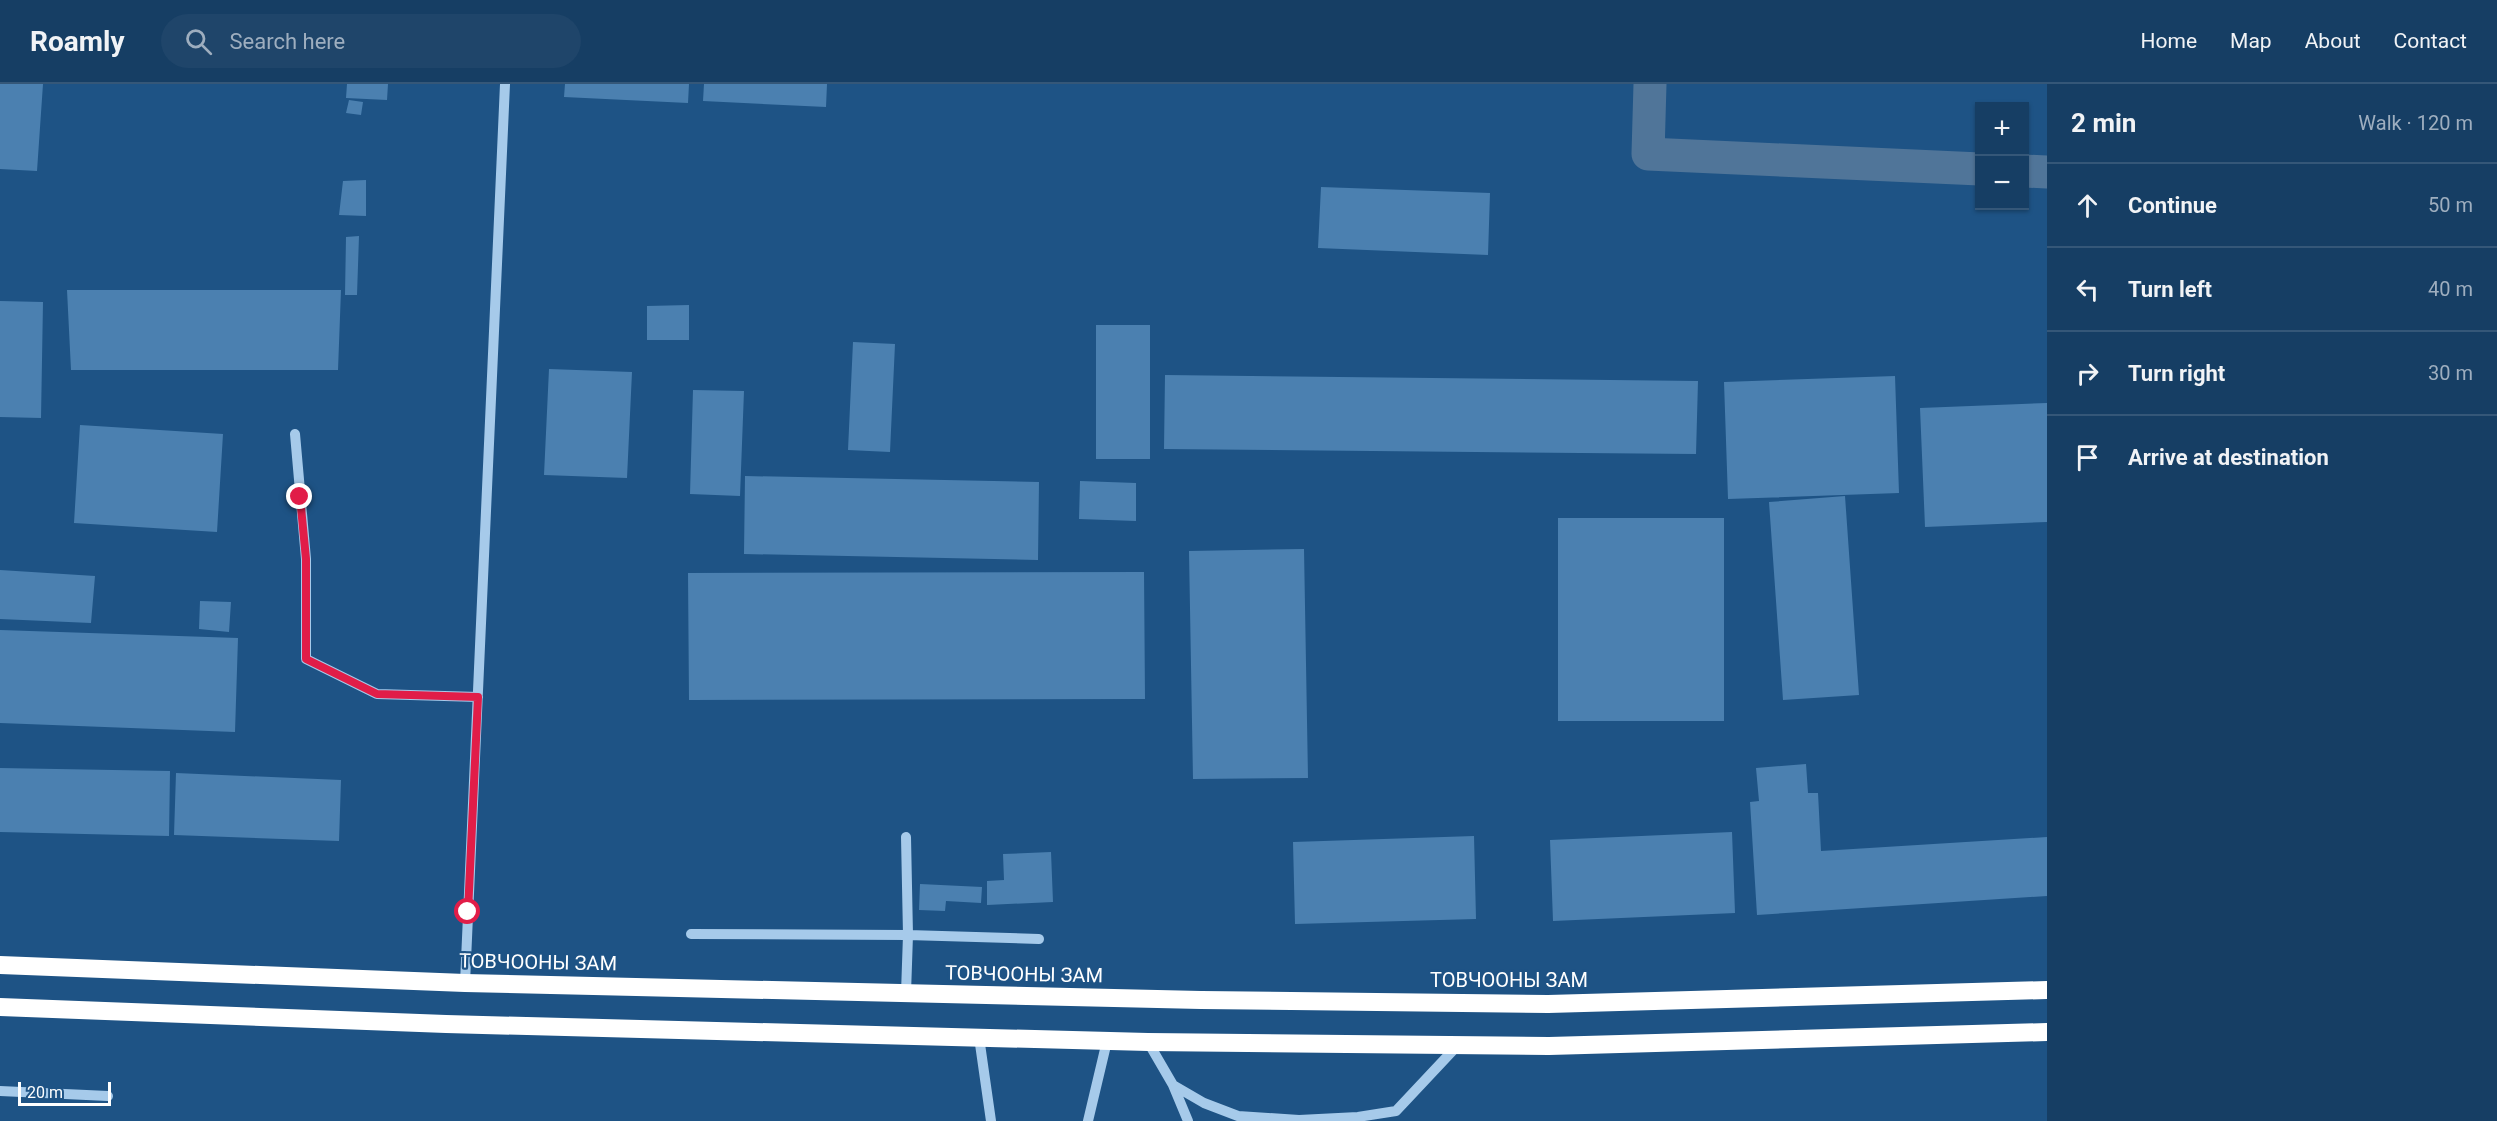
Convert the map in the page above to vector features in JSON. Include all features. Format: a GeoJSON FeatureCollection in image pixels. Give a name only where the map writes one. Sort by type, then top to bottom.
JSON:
{"type":"FeatureCollection","features":[{"type":"Feature","properties":{"kind":"highway","name":"ТОВЧООНЫ ЗАМ"},"geometry":{"type":"LineString","coordinates":[[0,965],[465,983],[1201,1000],[1548,1004],[2047,990]]}},
{"type":"Feature","properties":{"kind":"highway"},"geometry":{"type":"LineString","coordinates":[[0,1007],[446,1024],[1148,1042],[1549,1046],[2047,1032]]}},
{"type":"Feature","properties":{"kind":"street"},"geometry":{"type":"LineString","coordinates":[[465,983],[505,84]]}},
{"type":"Feature","properties":{"kind":"street"},"geometry":{"type":"LineString","coordinates":[[294,434],[306,559],[306,659],[377,694],[478,697]]}},
{"type":"Feature","properties":{"kind":"street"},"geometry":{"type":"LineString","coordinates":[[906,837],[908,935],[906,993]]}},
{"type":"Feature","properties":{"kind":"street"},"geometry":{"type":"LineString","coordinates":[[691,934],[908,935],[1039,939]]}},
{"type":"Feature","properties":{"kind":"street"},"geometry":{"type":"LineString","coordinates":[[979,1037],[991,1121]]}},
{"type":"Feature","properties":{"kind":"street"},"geometry":{"type":"LineString","coordinates":[[1088,1121],[1107,1041]]}},
{"type":"Feature","properties":{"kind":"street"},"geometry":{"type":"LineString","coordinates":[[1148,1042],[1173,1085],[1188,1121]]}},
{"type":"Feature","properties":{"kind":"street"},"geometry":{"type":"LineString","coordinates":[[1385,1121],[1458,1045]]}},
{"type":"Feature","properties":{"kind":"street"},"geometry":{"type":"LineString","coordinates":[[1173,1085],[1204,1103],[1238,1116],[1299,1120],[1358,1117],[1396,1111]]}},
{"type":"Feature","properties":{"kind":"street"},"geometry":{"type":"LineString","coordinates":[[0,1091],[108,1096]]}},
{"type":"Feature","properties":{"kind":"building"},"geometry":{"type":"Polygon","coordinates":[[[0,84],[43,84],[37,171],[0,169],[0,84]]]}},
{"type":"Feature","properties":{"kind":"building"},"geometry":{"type":"Polygon","coordinates":[[[347,84],[388,84],[387,100],[346,98],[347,84]]]}},
{"type":"Feature","properties":{"kind":"building"},"geometry":{"type":"Polygon","coordinates":[[[565,84],[689,84],[688,103],[564,97],[565,84]]]}},
{"type":"Feature","properties":{"kind":"building"},"geometry":{"type":"Polygon","coordinates":[[[704,84],[827,84],[826,107],[703,101],[704,84]]]}},
{"type":"Feature","properties":{"kind":"building"},"geometry":{"type":"Polygon","coordinates":[[[349,100],[363,102],[361,115],[346,113],[349,100]]]}},
{"type":"Feature","properties":{"kind":"building"},"geometry":{"type":"Polygon","coordinates":[[[366,180],[366,216],[339,215],[343,181],[366,180]]]}},
{"type":"Feature","properties":{"kind":"building"},"geometry":{"type":"Polygon","coordinates":[[[1321,187],[1490,193],[1488,255],[1318,248],[1321,187]]]}},
{"type":"Feature","properties":{"kind":"building"},"geometry":{"type":"Polygon","coordinates":[[[359,236],[357,295],[345,295],[346,237],[359,236]]]}},
{"type":"Feature","properties":{"kind":"building"},"geometry":{"type":"Polygon","coordinates":[[[67,290],[341,290],[338,370],[71,370],[67,290]]]}},
{"type":"Feature","properties":{"kind":"building"},"geometry":{"type":"Polygon","coordinates":[[[0,301],[43,302],[41,418],[0,417],[0,301]]]}},
{"type":"Feature","properties":{"kind":"building"},"geometry":{"type":"Polygon","coordinates":[[[689,305],[689,340],[647,340],[647,306],[689,305]]]}},
{"type":"Feature","properties":{"kind":"building"},"geometry":{"type":"Polygon","coordinates":[[[1096,325],[1150,325],[1150,459],[1096,459],[1096,325]]]}},
{"type":"Feature","properties":{"kind":"building"},"geometry":{"type":"Polygon","coordinates":[[[853,342],[895,344],[890,452],[848,450],[853,342]]]}},
{"type":"Feature","properties":{"kind":"building"},"geometry":{"type":"Polygon","coordinates":[[[549,369],[632,372],[627,478],[544,475],[549,369]]]}},
{"type":"Feature","properties":{"kind":"building"},"geometry":{"type":"Polygon","coordinates":[[[1165,375],[1698,381],[1696,454],[1164,449],[1165,375]]]}},
{"type":"Feature","properties":{"kind":"building"},"geometry":{"type":"Polygon","coordinates":[[[1895,376],[1899,493],[1728,499],[1724,382],[1895,376]]]}},
{"type":"Feature","properties":{"kind":"building"},"geometry":{"type":"Polygon","coordinates":[[[693,390],[744,391],[740,496],[690,494],[693,390]]]}},
{"type":"Feature","properties":{"kind":"building"},"geometry":{"type":"Polygon","coordinates":[[[2047,403],[2047,522],[1925,527],[1920,408],[2047,403]]]}},
{"type":"Feature","properties":{"kind":"building"},"geometry":{"type":"Polygon","coordinates":[[[80,425],[223,434],[217,532],[74,523],[80,425]]]}},
{"type":"Feature","properties":{"kind":"building"},"geometry":{"type":"Polygon","coordinates":[[[745,476],[1039,482],[1038,560],[744,554],[745,476]]]}},
{"type":"Feature","properties":{"kind":"building"},"geometry":{"type":"Polygon","coordinates":[[[1080,481],[1136,483],[1136,521],[1079,519],[1080,481]]]}},
{"type":"Feature","properties":{"kind":"building"},"geometry":{"type":"Polygon","coordinates":[[[1845,496],[1859,695],[1783,700],[1769,502],[1845,496]]]}},
{"type":"Feature","properties":{"kind":"building"},"geometry":{"type":"Polygon","coordinates":[[[1558,518],[1724,518],[1724,721],[1558,721],[1558,518]]]}},
{"type":"Feature","properties":{"kind":"building"},"geometry":{"type":"Polygon","coordinates":[[[1304,549],[1308,778],[1193,779],[1189,551],[1304,549]]]}},
{"type":"Feature","properties":{"kind":"building"},"geometry":{"type":"Polygon","coordinates":[[[0,570],[95,576],[91,623],[0,619],[0,570]]]}},
{"type":"Feature","properties":{"kind":"building"},"geometry":{"type":"Polygon","coordinates":[[[1144,572],[1145,699],[689,700],[688,573],[1144,572]]]}},
{"type":"Feature","properties":{"kind":"building"},"geometry":{"type":"Polygon","coordinates":[[[200,601],[231,602],[229,632],[199,629],[200,601]]]}},
{"type":"Feature","properties":{"kind":"building"},"geometry":{"type":"Polygon","coordinates":[[[0,630],[238,638],[235,732],[0,723],[0,630]]]}},
{"type":"Feature","properties":{"kind":"building"},"geometry":{"type":"Polygon","coordinates":[[[1806,764],[1808,793],[1818,793],[1821,851],[2047,837],[2047,896],[1757,915],[1750,802],[1759,801],[1756,768],[1806,764]]]}},
{"type":"Feature","properties":{"kind":"building"},"geometry":{"type":"Polygon","coordinates":[[[0,768],[170,771],[169,836],[0,832],[0,768]]]}},
{"type":"Feature","properties":{"kind":"building"},"geometry":{"type":"Polygon","coordinates":[[[176,773],[341,780],[339,841],[174,835],[176,773]]]}},
{"type":"Feature","properties":{"kind":"building"},"geometry":{"type":"Polygon","coordinates":[[[1732,832],[1735,913],[1553,921],[1550,840],[1732,832]]]}},
{"type":"Feature","properties":{"kind":"building"},"geometry":{"type":"Polygon","coordinates":[[[1474,836],[1476,919],[1295,924],[1293,842],[1474,836]]]}},
{"type":"Feature","properties":{"kind":"building"},"geometry":{"type":"Polygon","coordinates":[[[1051,852],[1053,902],[987,905],[987,881],[1004,880],[1003,854],[1051,852]]]}},
{"type":"Feature","properties":{"kind":"building"},"geometry":{"type":"Polygon","coordinates":[[[920,884],[982,887],[981,903],[946,901],[945,911],[919,910],[920,884]]]}},
{"type":"Feature","properties":{"kind":"waterway"},"geometry":{"type":"LineString","coordinates":[[1650,84],[1648,154],[1975,169]]}},
{"type":"Feature","properties":{"kind":"waterway"},"geometry":{"type":"LineString","coordinates":[[2029,171],[2047,172]]}},
{"type":"Feature","properties":{"kind":"route"},"geometry":{"type":"LineString","coordinates":[[300,497],[306,559],[306,659],[377,694],[478,697],[468,912]]}}]}
